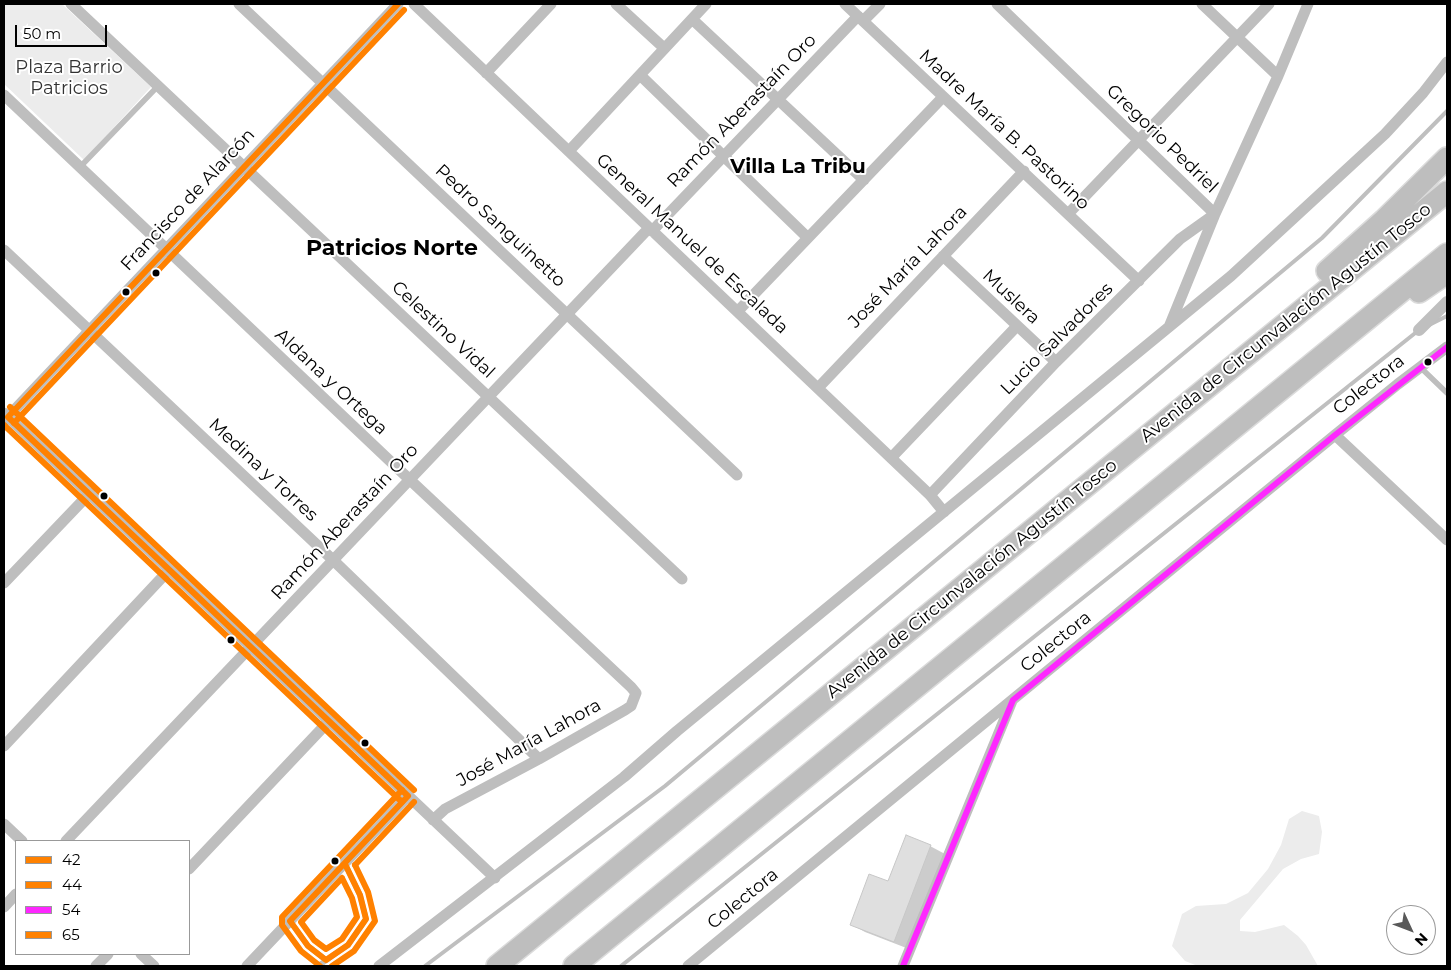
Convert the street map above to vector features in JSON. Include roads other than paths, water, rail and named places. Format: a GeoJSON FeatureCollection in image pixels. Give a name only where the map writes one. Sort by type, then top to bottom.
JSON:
{"type":"FeatureCollection","features":[{"type":"Feature","properties":{"kind":"highway"},"geometry":{"type":"LineString","coordinates":[[1151,432],[1244,340],[1343,257],[1447,158]]}},
{"type":"Feature","properties":{"kind":"highway","name":"Avenida de Circunvalación Agustín Tosco"},"geometry":{"type":"LineString","coordinates":[[497,966],[1447,192]]}},
{"type":"Feature","properties":{"kind":"highway"},"geometry":{"type":"LineString","coordinates":[[574,966],[1447,254]]}},
{"type":"Feature","properties":{"kind":"highway"},"geometry":{"type":"LineString","coordinates":[[1350,333],[1424,290],[1447,273]]}},
{"type":"Feature","properties":{"kind":"street","name":"Celestino Vidal"},"geometry":{"type":"LineString","coordinates":[[71,4],[682,578]]}},
{"type":"Feature","properties":{"kind":"street","name":"Pedro Sanguinetto"},"geometry":{"type":"LineString","coordinates":[[239,4],[737,475]]}},
{"type":"Feature","properties":{"kind":"street","name":"Francisco de Alarcón"},"geometry":{"type":"LineString","coordinates":[[5,417],[90,330],[398,4]]}},
{"type":"Feature","properties":{"kind":"street","name":"General Manuel de Escalada"},"geometry":{"type":"LineString","coordinates":[[414,4],[930,495],[944,512]]}},
{"type":"Feature","properties":{"kind":"street"},"geometry":{"type":"LineString","coordinates":[[486,73],[551,4]]}},
{"type":"Feature","properties":{"kind":"street"},"geometry":{"type":"LineString","coordinates":[[616,4],[664,48]]}},
{"type":"Feature","properties":{"kind":"street"},"geometry":{"type":"LineString","coordinates":[[569,151],[706,4]]}},
{"type":"Feature","properties":{"kind":"street","name":"Madre María B. Pastorino"},"geometry":{"type":"LineString","coordinates":[[845,4],[1139,281]]}},
{"type":"Feature","properties":{"kind":"street","name":"Ramón Aberastaín Oro"},"geometry":{"type":"LineString","coordinates":[[67,840],[409,479],[650,229],[778,100],[861,19],[880,4]]}},
{"type":"Feature","properties":{"kind":"street","name":"Gregorio Pedriel"},"geometry":{"type":"LineString","coordinates":[[997,4],[1215,214],[1168,328]]}},
{"type":"Feature","properties":{"kind":"street"},"geometry":{"type":"LineString","coordinates":[[1202,4],[1278,76]]}},
{"type":"Feature","properties":{"kind":"street"},"geometry":{"type":"LineString","coordinates":[[1068,214],[1269,4]]}},
{"type":"Feature","properties":{"kind":"street"},"geometry":{"type":"LineString","coordinates":[[1215,214],[1278,76],[1308,4]]}},
{"type":"Feature","properties":{"kind":"street"},"geometry":{"type":"LineString","coordinates":[[692,19],[864,180]]}},
{"type":"Feature","properties":{"kind":"street"},"geometry":{"type":"LineString","coordinates":[[379,966],[624,777],[676,731],[1231,276],[1365,153],[1407,110],[1447,62]]}},
{"type":"Feature","properties":{"kind":"street"},"geometry":{"type":"LineString","coordinates":[[640,76],[808,238]]}},
{"type":"Feature","properties":{"kind":"street","name":"Aldana y Ortega"},"geometry":{"type":"LineString","coordinates":[[4,95],[636,693]]}},
{"type":"Feature","properties":{"kind":"street"},"geometry":{"type":"LineString","coordinates":[[738,311],[943,97]]}},
{"type":"Feature","properties":{"kind":"street","name":"José María Lahora"},"geometry":{"type":"LineString","coordinates":[[818,388],[1024,171]]}},
{"type":"Feature","properties":{"kind":"street","name":"Lucio Salvadores"},"geometry":{"type":"LineString","coordinates":[[930,495],[1056,362],[1180,239],[1215,214]]}},
{"type":"Feature","properties":{"kind":"street","name":"Medina y Torres"},"geometry":{"type":"LineString","coordinates":[[4,250],[540,759]]}},
{"type":"Feature","properties":{"kind":"street","name":"Muslera"},"geometry":{"type":"LineString","coordinates":[[943,256],[1056,362]]}},
{"type":"Feature","properties":{"kind":"street"},"geometry":{"type":"LineString","coordinates":[[891,458],[1016,326]]}},
{"type":"Feature","properties":{"kind":"street","name":"Colectora"},"geometry":{"type":"LineString","coordinates":[[688,966],[1335,435],[1447,347]]}},
{"type":"Feature","properties":{"kind":"street"},"geometry":{"type":"LineString","coordinates":[[5,417],[90,494],[495,878]]}},
{"type":"Feature","properties":{"kind":"street"},"geometry":{"type":"LineString","coordinates":[[1335,435],[1447,540]]}},
{"type":"Feature","properties":{"kind":"street"},"geometry":{"type":"LineString","coordinates":[[4,583],[90,494]]}},
{"type":"Feature","properties":{"kind":"street"},"geometry":{"type":"LineString","coordinates":[[4,746],[169,570]]}},
{"type":"Feature","properties":{"kind":"street","name":"José María Lahora"},"geometry":{"type":"LineString","coordinates":[[433,820],[445,809],[540,759],[625,710],[631,706],[636,693]]}},
{"type":"Feature","properties":{"kind":"street"},"geometry":{"type":"LineString","coordinates":[[903,966],[1013,700]]}},
{"type":"Feature","properties":{"kind":"street"},"geometry":{"type":"LineString","coordinates":[[190,868],[329,721]]}},
{"type":"Feature","properties":{"kind":"street"},"geometry":{"type":"LineString","coordinates":[[247,966],[408,796]]}},
{"type":"Feature","properties":{"kind":"street"},"geometry":{"type":"LineString","coordinates":[[4,824],[21,840]]}},
{"type":"Feature","properties":{"kind":"street"},"geometry":{"type":"LineString","coordinates":[[4,907],[15,895]]}},
{"type":"Feature","properties":{"kind":"street"},"geometry":{"type":"LineString","coordinates":[[96,966],[107,955]]}},
{"type":"Feature","properties":{"kind":"street"},"geometry":{"type":"LineString","coordinates":[[142,955],[154,966]]}},
{"type":"Feature","properties":{"kind":"lane"},"geometry":{"type":"LineString","coordinates":[[80,168],[158,86]]}},
{"type":"Feature","properties":{"kind":"lane"},"geometry":{"type":"LineString","coordinates":[[1420,368],[1447,393]]}},
{"type":"Feature","properties":{"kind":"lane"},"geometry":{"type":"LineString","coordinates":[[318,966],[348,945],[366,919],[360,895],[345,864]]}},
{"type":"Feature","properties":{"kind":"lane"},"geometry":{"type":"LineString","coordinates":[[290,922],[308,946],[326,960]]}},
{"type":"Feature","properties":{"kind":"waterway"},"geometry":{"type":"LineString","coordinates":[[425,966],[665,786],[1322,238],[1447,111]]}},
{"type":"Feature","properties":{"kind":"waterway"},"geometry":{"type":"LineString","coordinates":[[1419,330],[1447,302]]}},
{"type":"Feature","properties":{"kind":"waterway"},"geometry":{"type":"LineString","coordinates":[[621,966],[1419,330],[1447,316]]}},
{"type":"Feature","properties":{"kind":"district","name":"Villa La Tribu"},"geometry":{"type":"Point","coordinates":[798,167]}},
{"type":"Feature","properties":{"kind":"district","name":"Patricios Norte"},"geometry":{"type":"Point","coordinates":[392,249]}},
{"type":"Feature","properties":{"kind":"park label","name":"Plaza Barrio Patricios"},"geometry":{"type":"Point","coordinates":[69,78]}}]}
